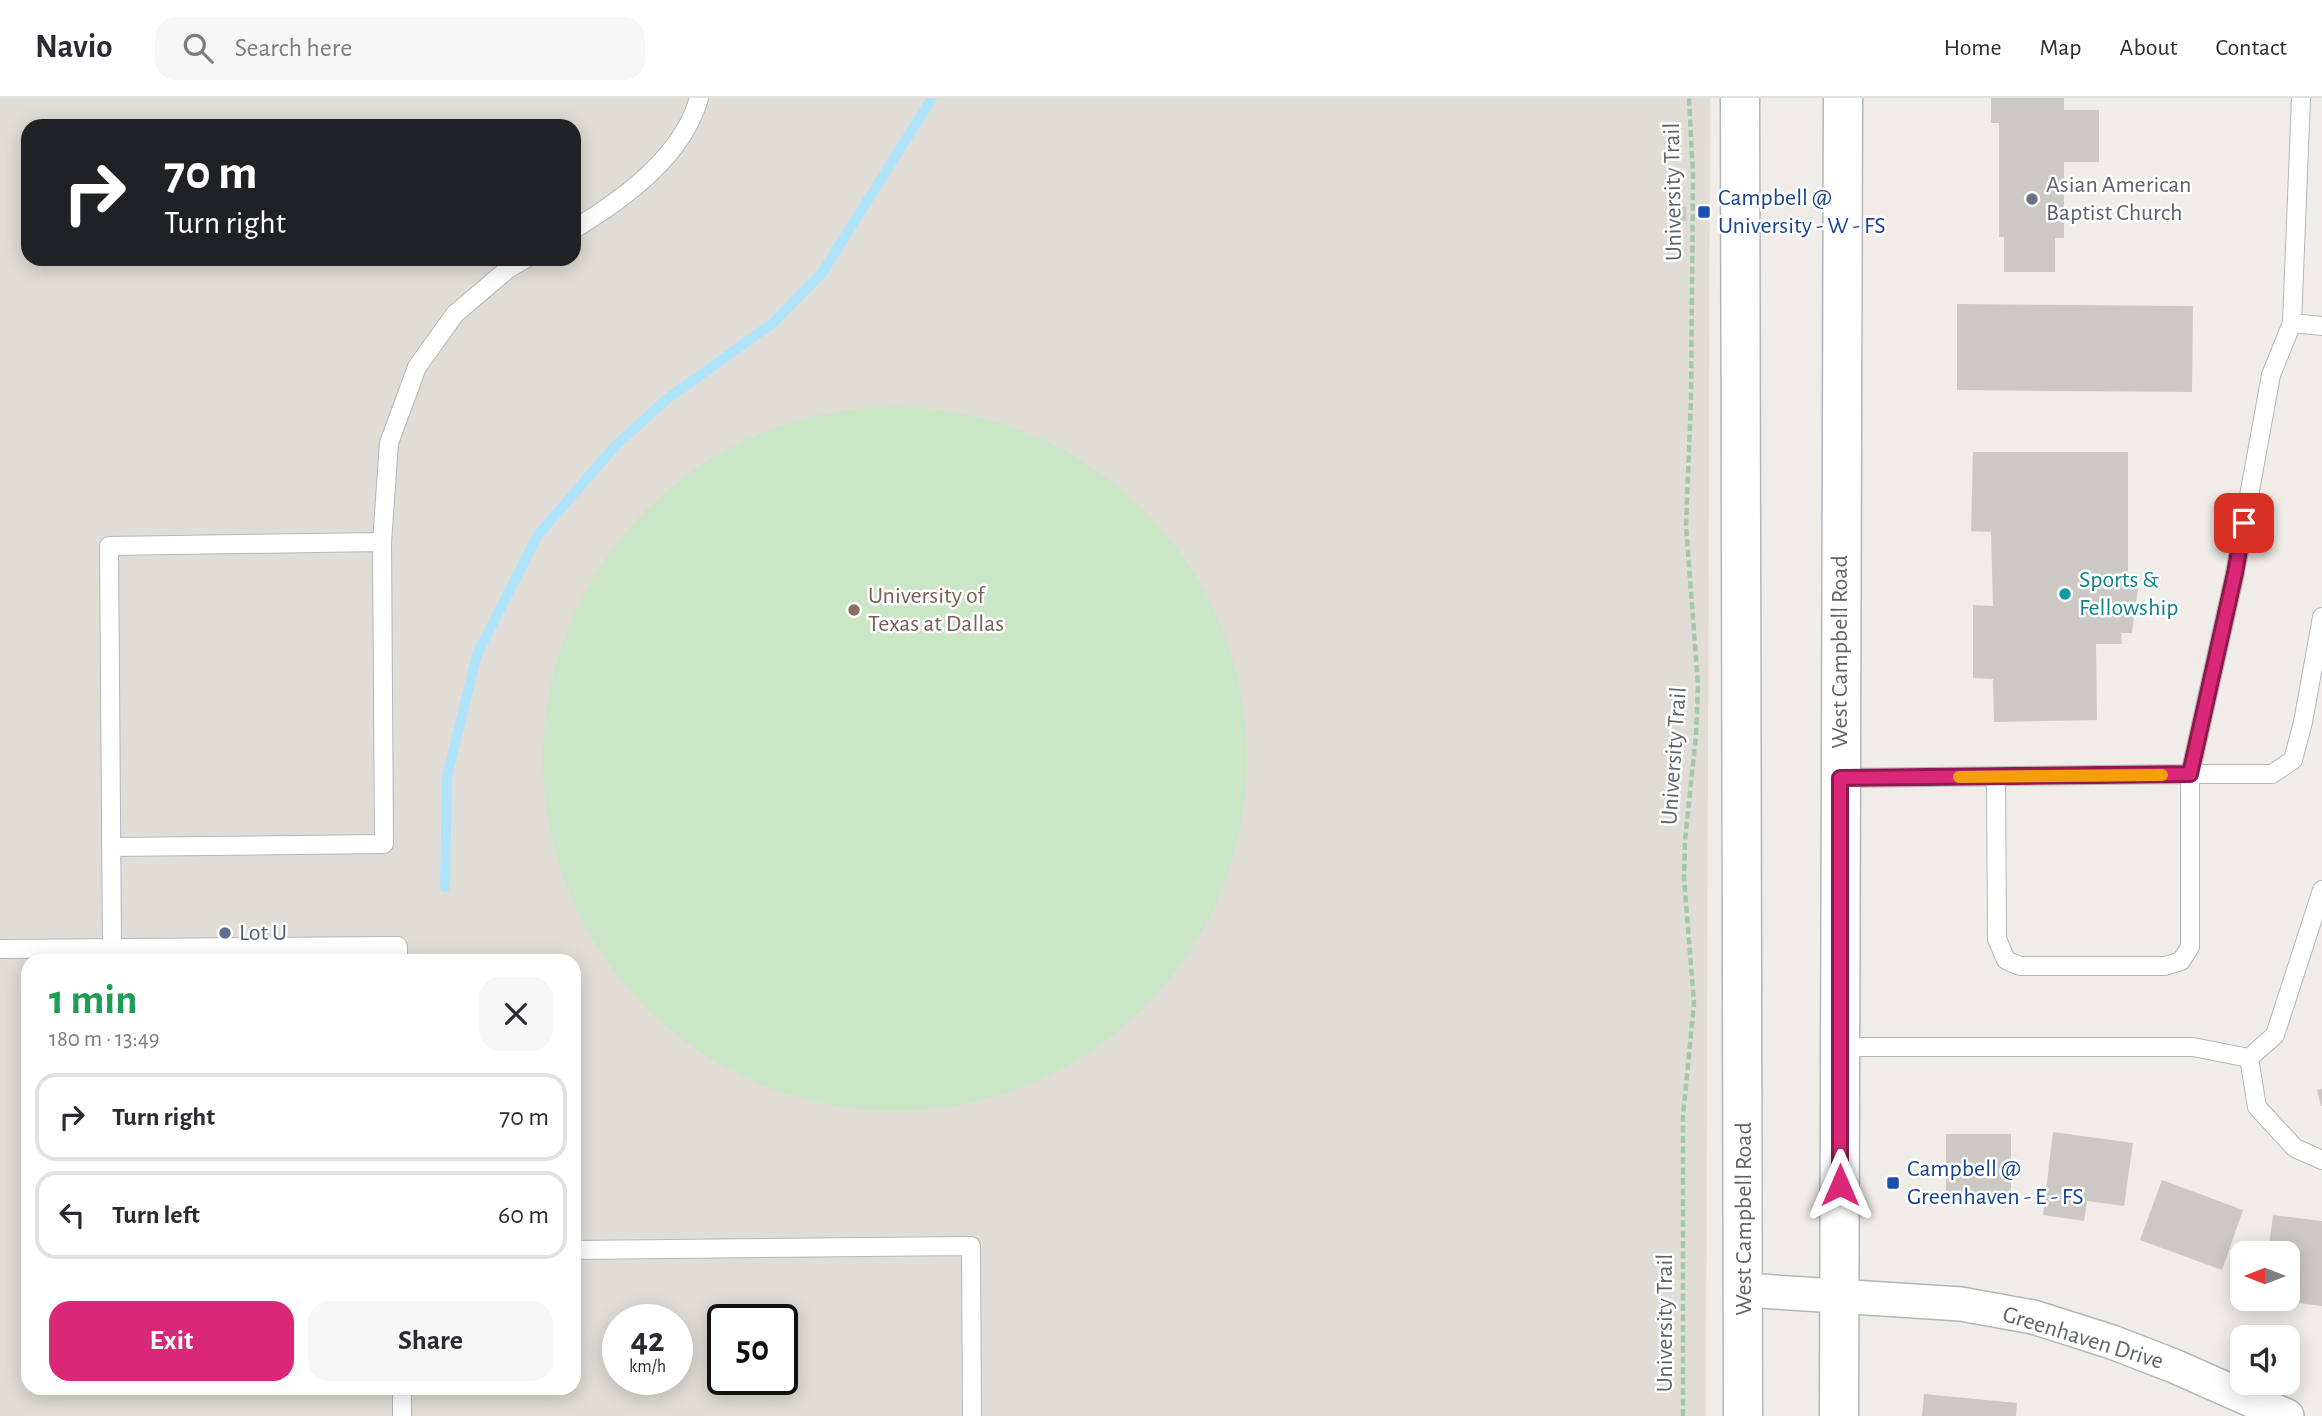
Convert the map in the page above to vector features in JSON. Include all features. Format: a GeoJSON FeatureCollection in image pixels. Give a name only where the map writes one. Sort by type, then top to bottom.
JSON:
{"type":"FeatureCollection","features":[{"type":"Feature","properties":{"kind":"main road","name":"West Campbell Road"},"geometry":{"type":"LineString","coordinates":[[1740,98],[1744,1416]]}},
{"type":"Feature","properties":{"kind":"main road","name":"West Campbell Road"},"geometry":{"type":"LineString","coordinates":[[1839,1416],[1843,98]]}},
{"type":"Feature","properties":{"kind":"street","name":"Greenhaven Drive"},"geometry":{"type":"LineString","coordinates":[[1744,1290],[1961,1304],[2033,1317],[2112,1342],[2174,1366],[2287,1416]]}},
{"type":"Feature","properties":{"kind":"lane"},"geometry":{"type":"LineString","coordinates":[[581,225],[598,215],[657,167],[693,118],[699,98]]}},
{"type":"Feature","properties":{"kind":"lane"},"geometry":{"type":"LineString","coordinates":[[1996,777],[1997,939],[2006,960],[2020,966],[2165,966],[2181,961],[2190,947],[2190,774],[2235,573],[2270,374],[2292,323],[2301,98]]}},
{"type":"Feature","properties":{"kind":"lane"},"geometry":{"type":"LineString","coordinates":[[111,847],[384,844],[382,542],[389,443],[417,367],[455,314],[513,266]]}},
{"type":"Feature","properties":{"kind":"lane"},"geometry":{"type":"LineString","coordinates":[[2292,323],[2322,326]]}},
{"type":"Feature","properties":{"kind":"lane"},"geometry":{"type":"LineString","coordinates":[[112,948],[109,546],[382,542]]}},
{"type":"Feature","properties":{"kind":"lane"},"geometry":{"type":"LineString","coordinates":[[1840,778],[2272,774],[2293,760],[2322,617]]}},
{"type":"Feature","properties":{"kind":"lane"},"geometry":{"type":"LineString","coordinates":[[2249,1058],[2275,1035],[2322,890]]}},
{"type":"Feature","properties":{"kind":"lane"},"geometry":{"type":"LineString","coordinates":[[0,949],[398,946],[398,954]]}},
{"type":"Feature","properties":{"kind":"lane"},"geometry":{"type":"LineString","coordinates":[[1840,1047],[2193,1047],[2249,1058]]}},
{"type":"Feature","properties":{"kind":"lane"},"geometry":{"type":"LineString","coordinates":[[2249,1058],[2257,1107],[2295,1148],[2322,1160]]}},
{"type":"Feature","properties":{"kind":"lane"},"geometry":{"type":"LineString","coordinates":[[581,1250],[971,1246],[972,1416]]}},
{"type":"Feature","properties":{"kind":"lane"},"geometry":{"type":"LineString","coordinates":[[402,1395],[402,1416]]}},
{"type":"Feature","properties":{"kind":"path","name":"University Trail"},"geometry":{"type":"LineString","coordinates":[[1683,1416],[1683,1116],[1694,1003],[1684,878],[1698,685],[1686,525],[1691,400],[1693,175],[1689,98]]}},
{"type":"Feature","properties":{"kind":"shaded area","name":"University of Texas at Dallas"},"geometry":{"type":"Polygon","coordinates":[[[0,98],[1710,98],[1706,1416],[0,1416],[0,98]]]}},
{"type":"Feature","properties":{"kind":"green space"},"geometry":{"type":"Polygon","coordinates":[[[895,407],[964,414],[1030,434],[1091,466],[1144,510],[1188,563],[1220,624],[1240,690],[1247,759],[1240,828],[1220,894],[1188,955],[1144,1008],[1091,1052],[1030,1084],[964,1104],[895,1111],[826,1104],[760,1084],[699,1052],[646,1008],[602,955],[570,894],[550,828],[543,759],[550,690],[570,624],[602,563],[646,510],[699,466],[760,434],[826,414],[895,407]]]}},
{"type":"Feature","properties":{"kind":"building","name":"Asian American Baptist Church"},"geometry":{"type":"Polygon","coordinates":[[[1991,98],[2064,98],[2064,110],[2099,110],[2099,162],[2064,162],[2064,238],[2055,238],[2055,272],[2004,272],[2004,237],[1999,237],[1999,123],[1991,123],[1991,98]]]}},
{"type":"Feature","properties":{"kind":"building"},"geometry":{"type":"Polygon","coordinates":[[[1680,207],[1686,207],[1687,221],[1680,221],[1680,207]]]}},
{"type":"Feature","properties":{"kind":"building"},"geometry":{"type":"Polygon","coordinates":[[[1957,304],[2193,306],[2192,392],[1957,390],[1957,304]]]}},
{"type":"Feature","properties":{"kind":"building","name":"Sports & Fellowship"},"geometry":{"type":"Polygon","coordinates":[[[1973,452],[2128,452],[2128,581],[2139,582],[2132,633],[2121,633],[2122,644],[2096,644],[2097,720],[1994,722],[1993,679],[1973,678],[1973,605],[1993,606],[1991,532],[1971,531],[1973,452]]]}},
{"type":"Feature","properties":{"kind":"building"},"geometry":{"type":"Polygon","coordinates":[[[2322,1089],[2322,1106],[2321,1106],[2317,1090],[2322,1089]]]}},
{"type":"Feature","properties":{"kind":"building"},"geometry":{"type":"Polygon","coordinates":[[[2053,1132],[2133,1143],[2124,1206],[2087,1201],[2084,1221],[2043,1215],[2053,1132]]]}},
{"type":"Feature","properties":{"kind":"building"},"geometry":{"type":"Polygon","coordinates":[[[1946,1134],[2011,1134],[2011,1203],[1946,1203],[1946,1134]]]}},
{"type":"Feature","properties":{"kind":"building"},"geometry":{"type":"Polygon","coordinates":[[[2162,1180],[2243,1210],[2222,1270],[2140,1240],[2162,1180]]]}},
{"type":"Feature","properties":{"kind":"building"},"geometry":{"type":"Polygon","coordinates":[[[2273,1215],[2322,1221],[2322,1306],[2300,1303],[2300,1241],[2270,1241],[2273,1215]]]}},
{"type":"Feature","properties":{"kind":"building"},"geometry":{"type":"Polygon","coordinates":[[[1924,1394],[2017,1403],[2016,1416],[1922,1416],[1924,1394]]]}},
{"type":"Feature","properties":{"kind":"waterway"},"geometry":{"type":"LineString","coordinates":[[445,887],[447,777],[477,654],[538,535],[615,446],[667,399],[773,323],[822,273],[932,98]]}},
{"type":"Feature","properties":{"kind":"slow traffic"},"geometry":{"type":"LineString","coordinates":[[1959,777],[2162,775]]}},
{"type":"Feature","properties":{"kind":"place","name":"Asian American Baptist Church"},"geometry":{"type":"Point","coordinates":[2032,199]}},
{"type":"Feature","properties":{"kind":"place","name":"Campbell @ University - W - FS"},"geometry":{"type":"Point","coordinates":[1704,212]}},
{"type":"Feature","properties":{"kind":"place","name":"Sports & Fellowship"},"geometry":{"type":"Point","coordinates":[2065,594]}},
{"type":"Feature","properties":{"kind":"place","name":"University of Texas at Dallas"},"geometry":{"type":"Point","coordinates":[854,610]}},
{"type":"Feature","properties":{"kind":"place","name":"Lot U"},"geometry":{"type":"Point","coordinates":[225,933]}},
{"type":"Feature","properties":{"kind":"place","name":"Campbell @ Greenhaven - E - FS"},"geometry":{"type":"Point","coordinates":[1893,1183]}},
{"type":"Feature","properties":{"kind":"route"},"geometry":{"type":"LineString","coordinates":[[1840,1185],[1840,778],[2190,774],[2244,523]]}}]}
